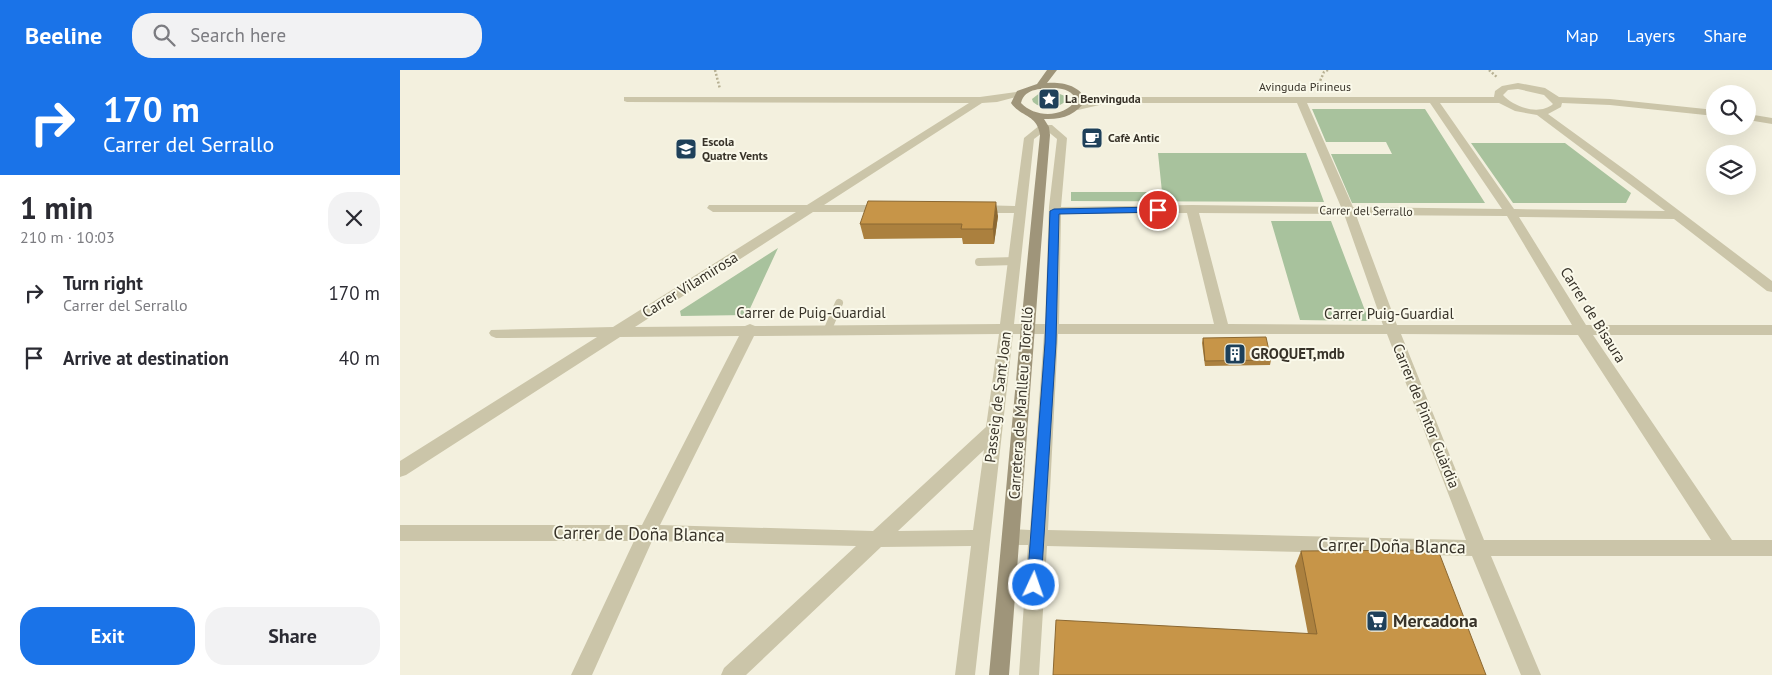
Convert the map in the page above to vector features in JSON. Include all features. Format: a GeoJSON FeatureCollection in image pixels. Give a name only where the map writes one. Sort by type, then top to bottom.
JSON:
{"type":"FeatureCollection","features":[{"type":"Feature","properties":{"kind":"street"},"geometry":{"type":"LineString","coordinates":[[1040,86],[1052,71],[1063,87]]}},
{"type":"Feature","properties":{"kind":"street"},"geometry":{"type":"LineString","coordinates":[[627,99],[980,100],[997,99],[1040,86],[1063,87],[1078,93],[1082,100],[1078,107],[1060,114],[1036,115]]}},
{"type":"Feature","properties":{"kind":"street"},"geometry":{"type":"LineString","coordinates":[[1706,111],[1610,102],[1549,108],[1513,107],[1498,96],[1500,90],[1518,86],[1543,91],[1549,108],[1677,215],[1772,288]]}},
{"type":"Feature","properties":{"kind":"street"},"geometry":{"type":"LineString","coordinates":[[1019,107],[1016,98],[1021,92]]}},
{"type":"Feature","properties":{"kind":"street","name":"Avinguda Pirineus"},"geometry":{"type":"LineString","coordinates":[[1078,93],[1108,100],[1501,100]]}},
{"type":"Feature","properties":{"kind":"street"},"geometry":{"type":"LineString","coordinates":[[997,99],[1036,115],[1046,128],[1062,138],[1054,211],[1051,329],[1036,538],[1029,675]]}},
{"type":"Feature","properties":{"kind":"street","name":"Carrer Vilamirosa"},"geometry":{"type":"LineString","coordinates":[[400,470],[980,100]]}},
{"type":"Feature","properties":{"kind":"street","name":"Avinguda Pirineus"},"geometry":{"type":"LineString","coordinates":[[1078,107],[1108,100]]}},
{"type":"Feature","properties":{"kind":"street","name":"Carrer de Pintor Guàrdia"},"geometry":{"type":"LineString","coordinates":[[1301,100],[1349,211],[1392,330],[1478,548],[1531,675]]}},
{"type":"Feature","properties":{"kind":"street","name":"Carrer de Bisaura"},"geometry":{"type":"LineString","coordinates":[[1433,100],[1511,213],[1583,331],[1726,546]]}},
{"type":"Feature","properties":{"kind":"street"},"geometry":{"type":"LineString","coordinates":[[1549,108],[1772,275]]}},
{"type":"Feature","properties":{"kind":"street"},"geometry":{"type":"LineString","coordinates":[[1046,128],[1060,114]]}},
{"type":"Feature","properties":{"kind":"street"},"geometry":{"type":"LineString","coordinates":[[1756,118],[1772,121]]}},
{"type":"Feature","properties":{"kind":"street","name":"Carretera de Manlleu a Torelló"},"geometry":{"type":"LineString","coordinates":[[999,675],[1022,408],[1026,329],[1046,128]]}},
{"type":"Feature","properties":{"kind":"street","name":"Passeig de Sant Joan"},"geometry":{"type":"LineString","coordinates":[[965,675],[1029,138],[1046,128]]}},
{"type":"Feature","properties":{"kind":"street"},"geometry":{"type":"LineString","coordinates":[[1040,184],[1057,184]]}},
{"type":"Feature","properties":{"kind":"street"},"geometry":{"type":"LineString","coordinates":[[713,208],[892,209]]}},
{"type":"Feature","properties":{"kind":"street"},"geometry":{"type":"LineString","coordinates":[[960,209],[1021,210]]}},
{"type":"Feature","properties":{"kind":"street"},"geometry":{"type":"LineString","coordinates":[[1192,209],[1222,329]]}},
{"type":"Feature","properties":{"kind":"street","name":"Carrer del Serrallo"},"geometry":{"type":"LineString","coordinates":[[1054,211],[1192,209],[1677,215]]}},
{"type":"Feature","properties":{"kind":"street"},"geometry":{"type":"LineString","coordinates":[[581,675],[647,533],[750,329]]}},
{"type":"Feature","properties":{"kind":"street","name":"Carrer de Puig-Guardial"},"geometry":{"type":"LineString","coordinates":[[617,332],[750,329],[1006,329]]}},
{"type":"Feature","properties":{"kind":"street","name":"Carrer Puig-Guardial"},"geometry":{"type":"LineString","coordinates":[[1006,329],[1772,330]]}},
{"type":"Feature","properties":{"kind":"street"},"geometry":{"type":"LineString","coordinates":[[496,333],[617,332]]}},
{"type":"Feature","properties":{"kind":"street"},"geometry":{"type":"LineString","coordinates":[[731,675],[994,430]]}},
{"type":"Feature","properties":{"kind":"street","name":"Carrer de Doña Blanca"},"geometry":{"type":"LineString","coordinates":[[400,533],[647,533],[877,539]]}},
{"type":"Feature","properties":{"kind":"street","name":"Carrer Doña Blanca"},"geometry":{"type":"LineString","coordinates":[[1011,537],[1478,548],[1726,546],[1772,548]]}},
{"type":"Feature","properties":{"kind":"street"},"geometry":{"type":"LineString","coordinates":[[877,539],[982,538]]}},
{"type":"Feature","properties":{"kind":"lane"},"geometry":{"type":"LineString","coordinates":[[979,262],[1015,261]]}},
{"type":"Feature","properties":{"kind":"lane"},"geometry":{"type":"LineString","coordinates":[[828,329],[839,303]]}},
{"type":"Feature","properties":{"kind":"path"},"geometry":{"type":"LineString","coordinates":[[715,70],[722,94],[720,99]]}},
{"type":"Feature","properties":{"kind":"path"},"geometry":{"type":"LineString","coordinates":[[1320,100],[1317,91],[1318,84],[1324,72],[1328,70]]}},
{"type":"Feature","properties":{"kind":"green space"},"geometry":{"type":"Polygon","coordinates":[[[1052,91],[1065,96],[1066,101],[1058,106],[1050,107],[1037,105],[1033,102],[1032,99],[1041,92],[1052,91]]]}},
{"type":"Feature","properties":{"kind":"green space"},"geometry":{"type":"Polygon","coordinates":[[[1312,109],[1425,109],[1485,203],[1352,203],[1331,154],[1392,154],[1386,142],[1326,142],[1312,109]]]}},
{"type":"Feature","properties":{"kind":"green space"},"geometry":{"type":"Polygon","coordinates":[[[1471,143],[1565,143],[1631,193],[1626,203],[1513,203],[1471,143]]]}},
{"type":"Feature","properties":{"kind":"green space"},"geometry":{"type":"Polygon","coordinates":[[[1158,153],[1306,153],[1324,202],[1071,201],[1071,192],[1162,192],[1158,153]]]}},
{"type":"Feature","properties":{"kind":"green space"},"geometry":{"type":"Polygon","coordinates":[[[1271,221],[1331,221],[1369,321],[1300,320],[1271,221]]]}},
{"type":"Feature","properties":{"kind":"green space"},"geometry":{"type":"Polygon","coordinates":[[[778,248],[747,315],[681,316],[680,311],[778,248]]]}},
{"type":"Feature","properties":{"kind":"building"},"geometry":{"type":"Polygon","coordinates":[[[868,201],[996,202],[993,229],[961,229],[962,224],[860,224],[868,201]]]}},
{"type":"Feature","properties":{"kind":"building","name":"GROQUET,mdb"},"geometry":{"type":"Polygon","coordinates":[[[1266,337],[1271,360],[1205,361],[1203,338],[1266,337]]]}},
{"type":"Feature","properties":{"kind":"building"},"geometry":{"type":"Polygon","coordinates":[[[1438,550],[1486,675],[1053,675],[1056,620],[1317,634],[1301,551],[1438,550]]]}},
{"type":"Feature","properties":{"kind":"place","name":"La Benvinguda"},"geometry":{"type":"Point","coordinates":[1049,99]}},
{"type":"Feature","properties":{"kind":"place","name":"Cafè Antic"},"geometry":{"type":"Point","coordinates":[1092,138]}},
{"type":"Feature","properties":{"kind":"place","name":"Escola Quatre Vents"},"geometry":{"type":"Point","coordinates":[686,149]}},
{"type":"Feature","properties":{"kind":"place","name":"GROQUET,mdb"},"geometry":{"type":"Point","coordinates":[1235,354]}},
{"type":"Feature","properties":{"kind":"place","name":"Mercadona"},"geometry":{"type":"Point","coordinates":[1377,621]}},
{"type":"Feature","properties":{"kind":"route"},"geometry":{"type":"LineString","coordinates":[[1034,585],[1052,311],[1054,211],[1158,210]]}}]}
